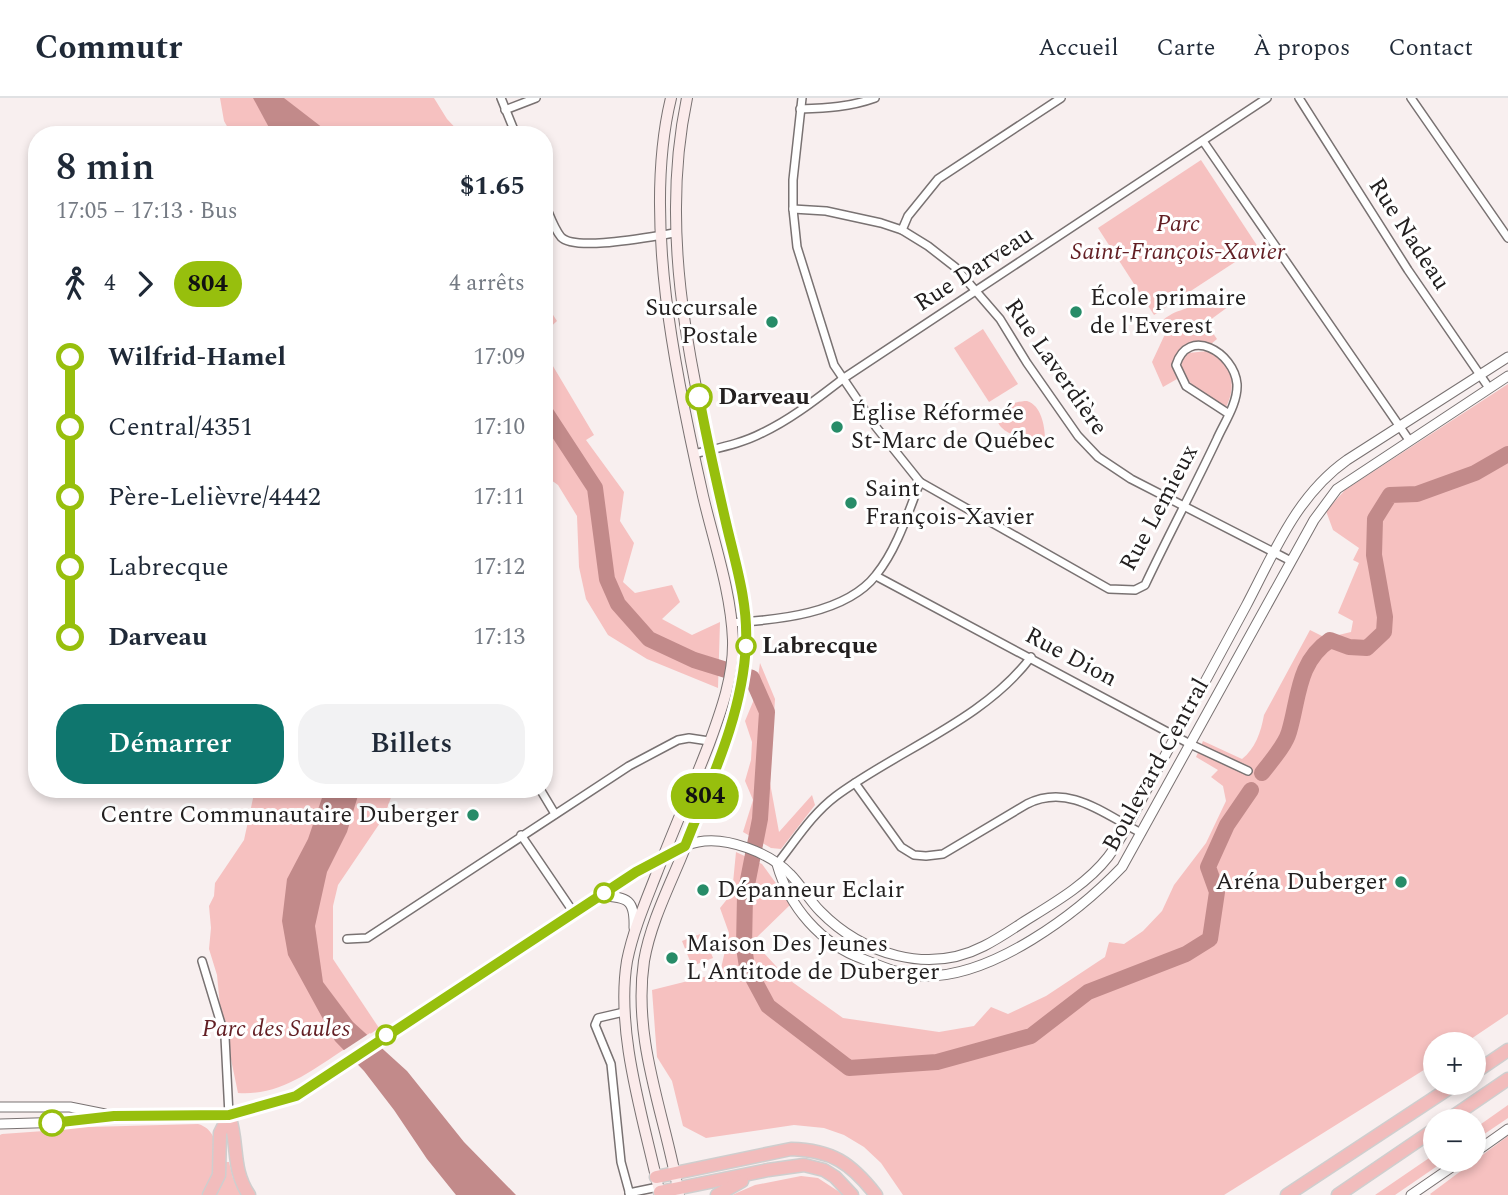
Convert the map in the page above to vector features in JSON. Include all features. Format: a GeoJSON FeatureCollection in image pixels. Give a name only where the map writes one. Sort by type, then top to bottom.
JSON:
{"type":"FeatureCollection","features":[{"type":"Feature","properties":{"kind":"highway"},"geometry":{"type":"LineString","coordinates":[[1486,1065],[1508,1050]]}},
{"type":"Feature","properties":{"kind":"highway"},"geometry":{"type":"LineString","coordinates":[[1464,1109],[1508,1079]]}},
{"type":"Feature","properties":{"kind":"highway"},"geometry":{"type":"LineString","coordinates":[[1287,1195],[1439,1095]]}},
{"type":"Feature","properties":{"kind":"highway"},"geometry":{"type":"LineString","coordinates":[[209,1195],[219,1175],[220,1133],[229,1115]]}},
{"type":"Feature","properties":{"kind":"highway"},"geometry":{"type":"LineString","coordinates":[[229,1115],[234,1130],[237,1173],[248,1195]]}},
{"type":"Feature","properties":{"kind":"highway"},"geometry":{"type":"LineString","coordinates":[[1338,1195],[1423,1137]]}},
{"type":"Feature","properties":{"kind":"highway"},"geometry":{"type":"LineString","coordinates":[[659,1188],[674,1174],[791,1149],[814,1150],[848,1164],[876,1195]]}},
{"type":"Feature","properties":{"kind":"highway"},"geometry":{"type":"LineString","coordinates":[[659,1188],[678,1192],[768,1170],[804,1165],[824,1170],[845,1185],[852,1195]]}},
{"type":"Feature","properties":{"kind":"highway"},"geometry":{"type":"LineString","coordinates":[[717,1195],[729,1186],[768,1170]]}},
{"type":"Feature","properties":{"kind":"highway"},"geometry":{"type":"LineString","coordinates":[[1275,1195],[1323,1171]]}},
{"type":"Feature","properties":{"kind":"main road"},"geometry":{"type":"LineString","coordinates":[[659,1188],[628,1046],[624,1012],[625,977],[634,931],[709,741],[727,687],[733,653],[724,580],[694,454],[671,327],[661,235],[662,150],[671,98]]}},
{"type":"Feature","properties":{"kind":"main road"},"geometry":{"type":"LineString","coordinates":[[678,1192],[647,1059],[642,1017],[644,963],[651,933],[721,754],[740,692],[746,654],[746,622],[741,585],[709,450],[685,324],[675,233],[676,169],[687,98]]}},
{"type":"Feature","properties":{"kind":"street"},"geometry":{"type":"LineString","coordinates":[[501,98],[512,126]]}},
{"type":"Feature","properties":{"kind":"street"},"geometry":{"type":"LineString","coordinates":[[505,110],[536,98]]}},
{"type":"Feature","properties":{"kind":"street","name":"Rue Lemieux"},"geometry":{"type":"LineString","coordinates":[[802,98],[793,209],[797,247],[834,365],[876,428],[920,482],[1110,589],[1135,590],[1145,584],[1186,505],[1229,414],[1236,398],[1237,383],[1231,366],[1222,354],[1212,348],[1198,346],[1179,355],[1176,365],[1186,386],[1229,414]]}},
{"type":"Feature","properties":{"kind":"street"},"geometry":{"type":"LineString","coordinates":[[800,109],[855,105],[875,98]]}},
{"type":"Feature","properties":{"kind":"street"},"geometry":{"type":"LineString","coordinates":[[902,230],[908,216],[939,179],[1061,98]]}},
{"type":"Feature","properties":{"kind":"street","name":"Rue Darveau"},"geometry":{"type":"LineString","coordinates":[[694,454],[725,447],[763,433],[1267,98]]}},
{"type":"Feature","properties":{"kind":"street","name":"Rue Nadeau"},"geometry":{"type":"LineString","coordinates":[[1299,98],[1408,270],[1489,388]]}},
{"type":"Feature","properties":{"kind":"street"},"geometry":{"type":"LineString","coordinates":[[1411,98],[1508,238]]}},
{"type":"Feature","properties":{"kind":"street"},"geometry":{"type":"LineString","coordinates":[[1203,141],[1409,440]]}},
{"type":"Feature","properties":{"kind":"street","name":"Rue Laverdière"},"geometry":{"type":"LineString","coordinates":[[793,209],[853,216],[902,230],[955,267],[1000,318],[1027,363],[1078,436],[1091,450],[1131,479],[1186,505],[1290,561]]}},
{"type":"Feature","properties":{"kind":"street"},"geometry":{"type":"LineString","coordinates":[[553,220],[562,238],[573,243],[675,233]]}},
{"type":"Feature","properties":{"kind":"street","name":"Boulevard Central"},"geometry":{"type":"LineString","coordinates":[[0,1124],[68,1122],[114,1116],[229,1115],[296,1096],[600,896],[685,846],[712,841],[741,845],[789,872],[820,911],[855,940],[904,958],[928,960],[967,954],[985,946],[1072,890],[1108,857],[1247,605],[1272,552],[1310,493],[1326,475],[1508,356]]}},
{"type":"Feature","properties":{"kind":"street","name":"Boulevard Central"},"geometry":{"type":"LineString","coordinates":[[776,864],[788,894],[806,919],[832,944],[846,953],[903,974],[926,976],[951,973],[991,962],[1055,923],[1100,890],[1122,867],[1290,561],[1314,520],[1337,489],[1508,376]]}},
{"type":"Feature","properties":{"kind":"street"},"geometry":{"type":"LineString","coordinates":[[731,623],[778,620],[825,608],[859,591],[876,576],[905,522],[920,482]]}},
{"type":"Feature","properties":{"kind":"street","name":"Rue Dion"},"geometry":{"type":"LineString","coordinates":[[876,576],[1190,744],[1248,771]]}},
{"type":"Feature","properties":{"kind":"street"},"geometry":{"type":"LineString","coordinates":[[776,864],[820,810],[855,783],[985,703],[1031,657]]}},
{"type":"Feature","properties":{"kind":"street"},"geometry":{"type":"LineString","coordinates":[[347,939],[367,938],[629,766],[678,740],[689,737],[709,741]]}},
{"type":"Feature","properties":{"kind":"street"},"geometry":{"type":"LineString","coordinates":[[855,783],[901,847],[914,855],[943,854],[1027,804],[1055,795],[1083,802],[1141,833]]}},
{"type":"Feature","properties":{"kind":"street"},"geometry":{"type":"LineString","coordinates":[[545,798],[555,814]]}},
{"type":"Feature","properties":{"kind":"street"},"geometry":{"type":"LineString","coordinates":[[521,835],[574,914]]}},
{"type":"Feature","properties":{"kind":"street"},"geometry":{"type":"LineString","coordinates":[[600,896],[621,897],[628,902],[635,915],[634,931]]}},
{"type":"Feature","properties":{"kind":"street"},"geometry":{"type":"LineString","coordinates":[[202,961],[225,1037],[229,1115]]}},
{"type":"Feature","properties":{"kind":"street"},"geometry":{"type":"LineString","coordinates":[[624,1012],[602,1016],[595,1025],[611,1064],[621,1162],[630,1194],[659,1188]]}},
{"type":"Feature","properties":{"kind":"street","name":"Boulevard Central"},"geometry":{"type":"LineString","coordinates":[[0,1107],[71,1107],[114,1116]]}},
{"type":"Feature","properties":{"kind":"street"},"geometry":{"type":"LineString","coordinates":[[1486,1145],[1508,1129]]}},
{"type":"Feature","properties":{"kind":"street"},"geometry":{"type":"LineString","coordinates":[[1411,1195],[1423,1192],[1447,1172]]}},
{"type":"Feature","properties":{"kind":"green space"},"geometry":{"type":"Polygon","coordinates":[[[220,98],[434,98],[454,126],[227,126],[220,98]]]}},
{"type":"Feature","properties":{"kind":"green space","name":"Parc Saint-François-Xavier"},"geometry":{"type":"Polygon","coordinates":[[[1201,160],[1258,247],[1154,315],[1098,228],[1201,160]]]}},
{"type":"Feature","properties":{"kind":"green space"},"geometry":{"type":"Polygon","coordinates":[[[1224,293],[1236,301],[1206,323],[1217,339],[1211,344],[1197,341],[1177,352],[1173,368],[1177,379],[1163,387],[1152,362],[1166,332],[1163,320],[1208,297],[1224,293]]]}},
{"type":"Feature","properties":{"kind":"green space"},"geometry":{"type":"Polygon","coordinates":[[[983,329],[1018,384],[989,402],[954,348],[983,329]]]}},
{"type":"Feature","properties":{"kind":"green space"},"geometry":{"type":"Polygon","coordinates":[[[1208,351],[1222,362],[1230,375],[1230,398],[1226,407],[1196,388],[1185,376],[1182,368],[1181,359],[1188,353],[1208,351]]]}},
{"type":"Feature","properties":{"kind":"green space"},"geometry":{"type":"Polygon","coordinates":[[[553,366],[594,435],[586,440],[624,492],[620,521],[634,543],[623,582],[635,593],[672,585],[680,602],[662,619],[692,635],[720,622],[718,688],[647,659],[608,635],[586,599],[579,567],[577,516],[553,481],[553,366]]]}},
{"type":"Feature","properties":{"kind":"green space"},"geometry":{"type":"Polygon","coordinates":[[[1508,384],[1508,1014],[1481,1032],[1423,1032],[1423,1071],[1224,1195],[903,1195],[881,1163],[864,1147],[844,1135],[824,1128],[794,1125],[706,1138],[683,1126],[672,1081],[657,1057],[652,990],[720,973],[729,933],[720,908],[732,893],[736,852],[762,864],[791,904],[755,939],[761,950],[788,979],[843,1018],[939,1032],[974,1026],[991,1007],[1008,1014],[1046,996],[1105,957],[1109,942],[1124,944],[1143,931],[1162,911],[1174,885],[1206,843],[1226,801],[1223,786],[1211,777],[1218,770],[1196,757],[1203,741],[1242,759],[1254,745],[1264,715],[1310,630],[1326,638],[1351,632],[1353,621],[1338,613],[1359,563],[1353,560],[1359,548],[1333,530],[1326,511],[1345,490],[1508,384]]]}},
{"type":"Feature","properties":{"kind":"green space"},"geometry":{"type":"Polygon","coordinates":[[[1027,401],[1036,407],[1043,422],[1045,439],[1039,443],[1009,433],[998,421],[997,416],[1004,408],[1027,401]]]}},
{"type":"Feature","properties":{"kind":"green space"},"geometry":{"type":"Polygon","coordinates":[[[760,663],[775,699],[770,783],[779,832],[812,795],[815,805],[781,849],[771,848],[743,832],[753,800],[745,781],[751,760],[752,742],[745,721],[755,697],[760,663]]]}},
{"type":"Feature","properties":{"kind":"green space","name":"Parc des Saules"},"geometry":{"type":"Polygon","coordinates":[[[253,798],[325,798],[310,844],[289,880],[345,1049],[282,1086],[254,1093],[238,1093],[220,1006],[217,975],[209,949],[209,906],[214,896],[215,883],[244,840],[253,798]]]}},
{"type":"Feature","properties":{"kind":"green space"},"geometry":{"type":"Polygon","coordinates":[[[353,798],[391,798],[384,817],[338,885],[333,906],[333,959],[379,1028],[366,1037],[351,1024],[321,983],[313,926],[324,872],[353,798]]]}},
{"type":"Feature","properties":{"kind":"green space"},"geometry":{"type":"Polygon","coordinates":[[[703,933],[713,958],[692,966],[682,941],[703,933]]]}},
{"type":"Feature","properties":{"kind":"green space"},"geometry":{"type":"Polygon","coordinates":[[[1508,1105],[1508,1118],[1486,1133],[1486,1121],[1508,1105]]]}},
{"type":"Feature","properties":{"kind":"green space"},"geometry":{"type":"Polygon","coordinates":[[[198,1124],[213,1136],[216,1155],[203,1195],[0,1195],[2,1134],[44,1131],[45,1134],[53,1134],[53,1128],[198,1124]]]}},
{"type":"Feature","properties":{"kind":"green space"},"geometry":{"type":"Polygon","coordinates":[[[1508,1136],[1508,1195],[1430,1194],[1460,1172],[1486,1172],[1486,1152],[1508,1136]]]}},
{"type":"Feature","properties":{"kind":"green space"},"geometry":{"type":"Polygon","coordinates":[[[225,1162],[229,1162],[233,1178],[242,1195],[215,1195],[225,1162]]]}},
{"type":"Feature","properties":{"kind":"green space"},"geometry":{"type":"Polygon","coordinates":[[[1423,1162],[1423,1172],[1429,1172],[1395,1195],[1375,1195],[1423,1162]]]}},
{"type":"Feature","properties":{"kind":"green space"},"geometry":{"type":"Polygon","coordinates":[[[801,1176],[818,1178],[844,1195],[732,1195],[755,1185],[801,1176]]]}},
{"type":"Feature","properties":{"kind":"shaded area"},"geometry":{"type":"Polygon","coordinates":[[[253,98],[284,98],[320,126],[268,126],[253,98]]]}},
{"type":"Feature","properties":{"kind":"shaded area"},"geometry":{"type":"Polygon","coordinates":[[[322,798],[357,798],[347,832],[327,872],[315,926],[323,982],[353,1022],[407,1071],[464,1142],[516,1195],[456,1195],[364,1071],[335,1041],[288,955],[282,921],[287,879],[308,839],[322,798]]]}},
{"type":"Feature","properties":{"kind":"pier"},"geometry":{"type":"Polygon","coordinates":[[[370,1033],[383,1047],[354,1065],[341,1052],[370,1033]]]}},
{"type":"Feature","properties":{"kind":"waterway"},"geometry":{"type":"LineString","coordinates":[[553,424],[595,488],[607,579],[618,604],[649,639],[694,660],[752,678],[767,712],[760,819],[745,895],[744,947],[747,967],[768,1006],[849,1068],[937,1062],[1031,1036],[1088,992],[1186,954],[1210,939],[1217,892],[1208,867],[1227,825],[1251,790]]}},
{"type":"Feature","properties":{"kind":"waterway"},"geometry":{"type":"LineString","coordinates":[[1262,773],[1287,737],[1305,670],[1319,649],[1330,640],[1349,647],[1367,648],[1384,632],[1385,617],[1374,555],[1375,519],[1390,495],[1417,494],[1475,473],[1508,454]]}},
{"type":"Feature","properties":{"kind":"bus line","name":"804"},"geometry":{"type":"LineString","coordinates":[[52,1123],[114,1116],[229,1115],[296,1096],[636,872],[685,846],[735,713],[747,640],[741,585],[699,397]]}},
{"type":"Feature","properties":{"kind":"place","name":"École primaire de l'Everest"},"geometry":{"type":"Point","coordinates":[1076,312]}},
{"type":"Feature","properties":{"kind":"place","name":"Succursale Postale"},"geometry":{"type":"Point","coordinates":[772,322]}},
{"type":"Feature","properties":{"kind":"place","name":"Darveau"},"geometry":{"type":"Point","coordinates":[699,397]}},
{"type":"Feature","properties":{"kind":"place","name":"Église Réformée St-Marc de Québec"},"geometry":{"type":"Point","coordinates":[837,427]}},
{"type":"Feature","properties":{"kind":"place","name":"Saint François-Xavier"},"geometry":{"type":"Point","coordinates":[851,503]}},
{"type":"Feature","properties":{"kind":"place","name":"Labrecque"},"geometry":{"type":"Point","coordinates":[746,646]}},
{"type":"Feature","properties":{"kind":"place","name":"Centre Communautaire Duberger"},"geometry":{"type":"Point","coordinates":[473,815]}},
{"type":"Feature","properties":{"kind":"place","name":"Aréna Duberger"},"geometry":{"type":"Point","coordinates":[1401,882]}},
{"type":"Feature","properties":{"kind":"place","name":"Dépanneur Eclair"},"geometry":{"type":"Point","coordinates":[703,890]}},
{"type":"Feature","properties":{"kind":"place","name":"Maison Des Jeunes L'Antitode de Duberger"},"geometry":{"type":"Point","coordinates":[672,958]}}]}
